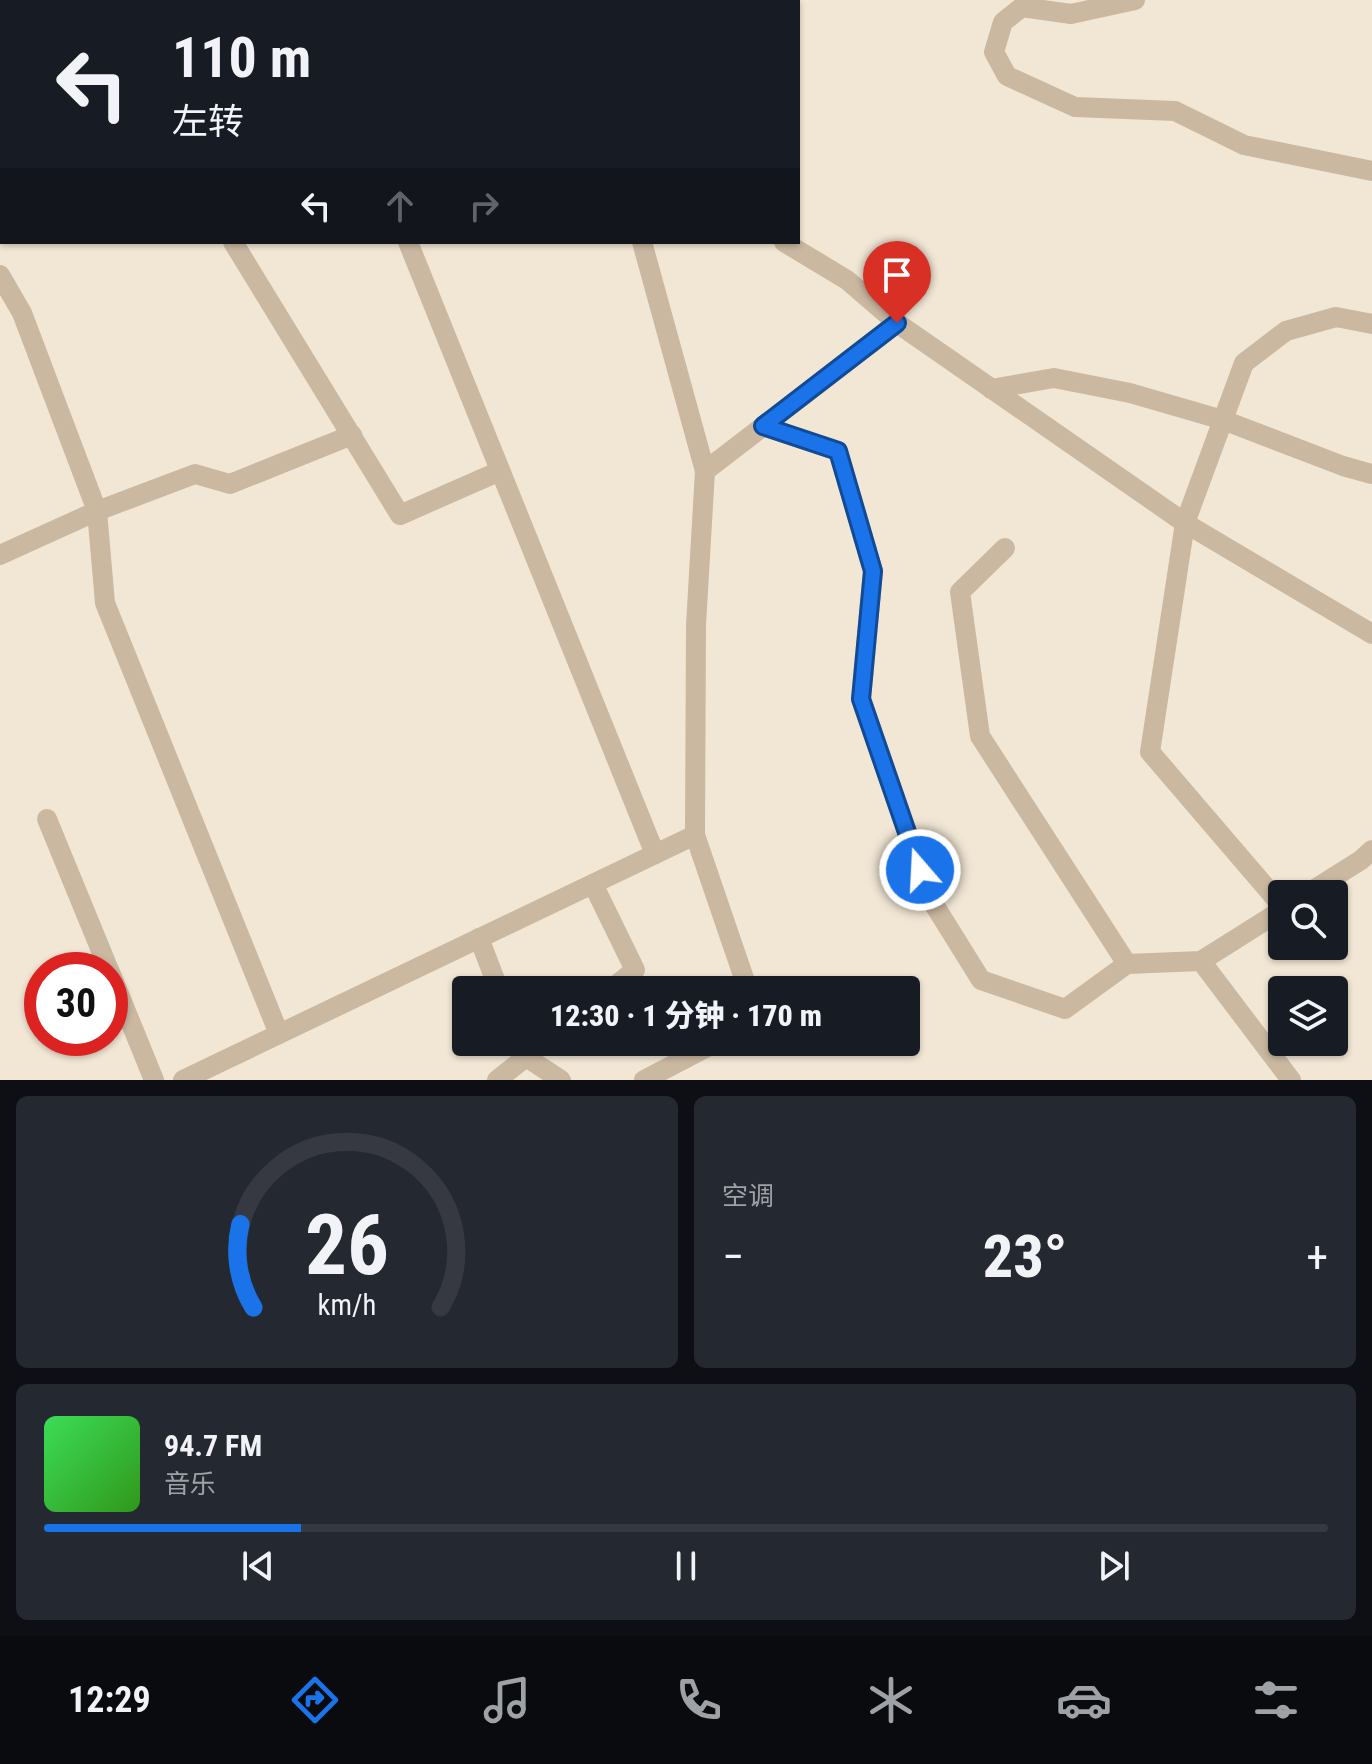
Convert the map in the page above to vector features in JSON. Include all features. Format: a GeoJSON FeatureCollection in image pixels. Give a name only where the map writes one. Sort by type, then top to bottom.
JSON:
{"type":"FeatureCollection","features":[{"type":"Feature","properties":{"kind":"street"},"geometry":{"type":"LineString","coordinates":[[1135,0],[1071,14],[1022,7],[1003,22],[994,52],[1007,76],[1075,107],[1175,111],[1244,145],[1372,171]]}},
{"type":"Feature","properties":{"kind":"street"},"geometry":{"type":"LineString","coordinates":[[234,244],[400,515],[500,471]]}},
{"type":"Feature","properties":{"kind":"street"},"geometry":{"type":"LineString","coordinates":[[409,244],[655,854]]}},
{"type":"Feature","properties":{"kind":"street"},"geometry":{"type":"LineString","coordinates":[[643,244],[705,471],[696,625],[695,835],[743,976]]}},
{"type":"Feature","properties":{"kind":"street"},"geometry":{"type":"LineString","coordinates":[[787,244],[847,280],[897,323],[1185,523],[1372,634]]}},
{"type":"Feature","properties":{"kind":"street"},"geometry":{"type":"LineString","coordinates":[[0,275],[22,313],[97,511],[105,603],[279,1034]]}},
{"type":"Feature","properties":{"kind":"street"},"geometry":{"type":"LineString","coordinates":[[1268,891],[1150,752],[1185,523],[1244,363],[1286,331],[1336,317],[1372,324]]}},
{"type":"Feature","properties":{"kind":"street"},"geometry":{"type":"LineString","coordinates":[[705,471],[897,323]]}},
{"type":"Feature","properties":{"kind":"street"},"geometry":{"type":"LineString","coordinates":[[991,389],[1054,378],[1130,393],[1223,420],[1372,474]]}},
{"type":"Feature","properties":{"kind":"street"},"geometry":{"type":"LineString","coordinates":[[763,426],[838,451],[873,571],[861,699],[930,898],[981,980],[1065,1009],[1127,964],[1201,961],[1268,917]]}},
{"type":"Feature","properties":{"kind":"street"},"geometry":{"type":"LineString","coordinates":[[0,555],[97,511],[195,474],[230,484],[352,435]]}},
{"type":"Feature","properties":{"kind":"street"},"geometry":{"type":"LineString","coordinates":[[1005,548],[960,592],[980,736],[1127,964]]}},
{"type":"Feature","properties":{"kind":"street"},"geometry":{"type":"LineString","coordinates":[[47,819],[102,952]]}},
{"type":"Feature","properties":{"kind":"street"},"geometry":{"type":"LineString","coordinates":[[183,1080],[695,835]]}},
{"type":"Feature","properties":{"kind":"street"},"geometry":{"type":"LineString","coordinates":[[1329,880],[1372,850]]}},
{"type":"Feature","properties":{"kind":"street"},"geometry":{"type":"LineString","coordinates":[[593,884],[635,970],[628,976]]}},
{"type":"Feature","properties":{"kind":"street"},"geometry":{"type":"LineString","coordinates":[[479,938],[494,976]]}},
{"type":"Feature","properties":{"kind":"street"},"geometry":{"type":"LineString","coordinates":[[1201,961],[1291,1080]]}},
{"type":"Feature","properties":{"kind":"street"},"geometry":{"type":"LineString","coordinates":[[128,1016],[154,1080]]}},
{"type":"Feature","properties":{"kind":"street"},"geometry":{"type":"LineString","coordinates":[[497,1080],[517,1056]]}},
{"type":"Feature","properties":{"kind":"street"},"geometry":{"type":"LineString","coordinates":[[530,1056],[561,1080]]}},
{"type":"Feature","properties":{"kind":"street"},"geometry":{"type":"LineString","coordinates":[[644,1080],[690,1056]]}},
{"type":"Feature","properties":{"kind":"route"},"geometry":{"type":"LineString","coordinates":[[897,323],[763,426],[838,451],[873,571],[861,699],[920,870]]}}]}
